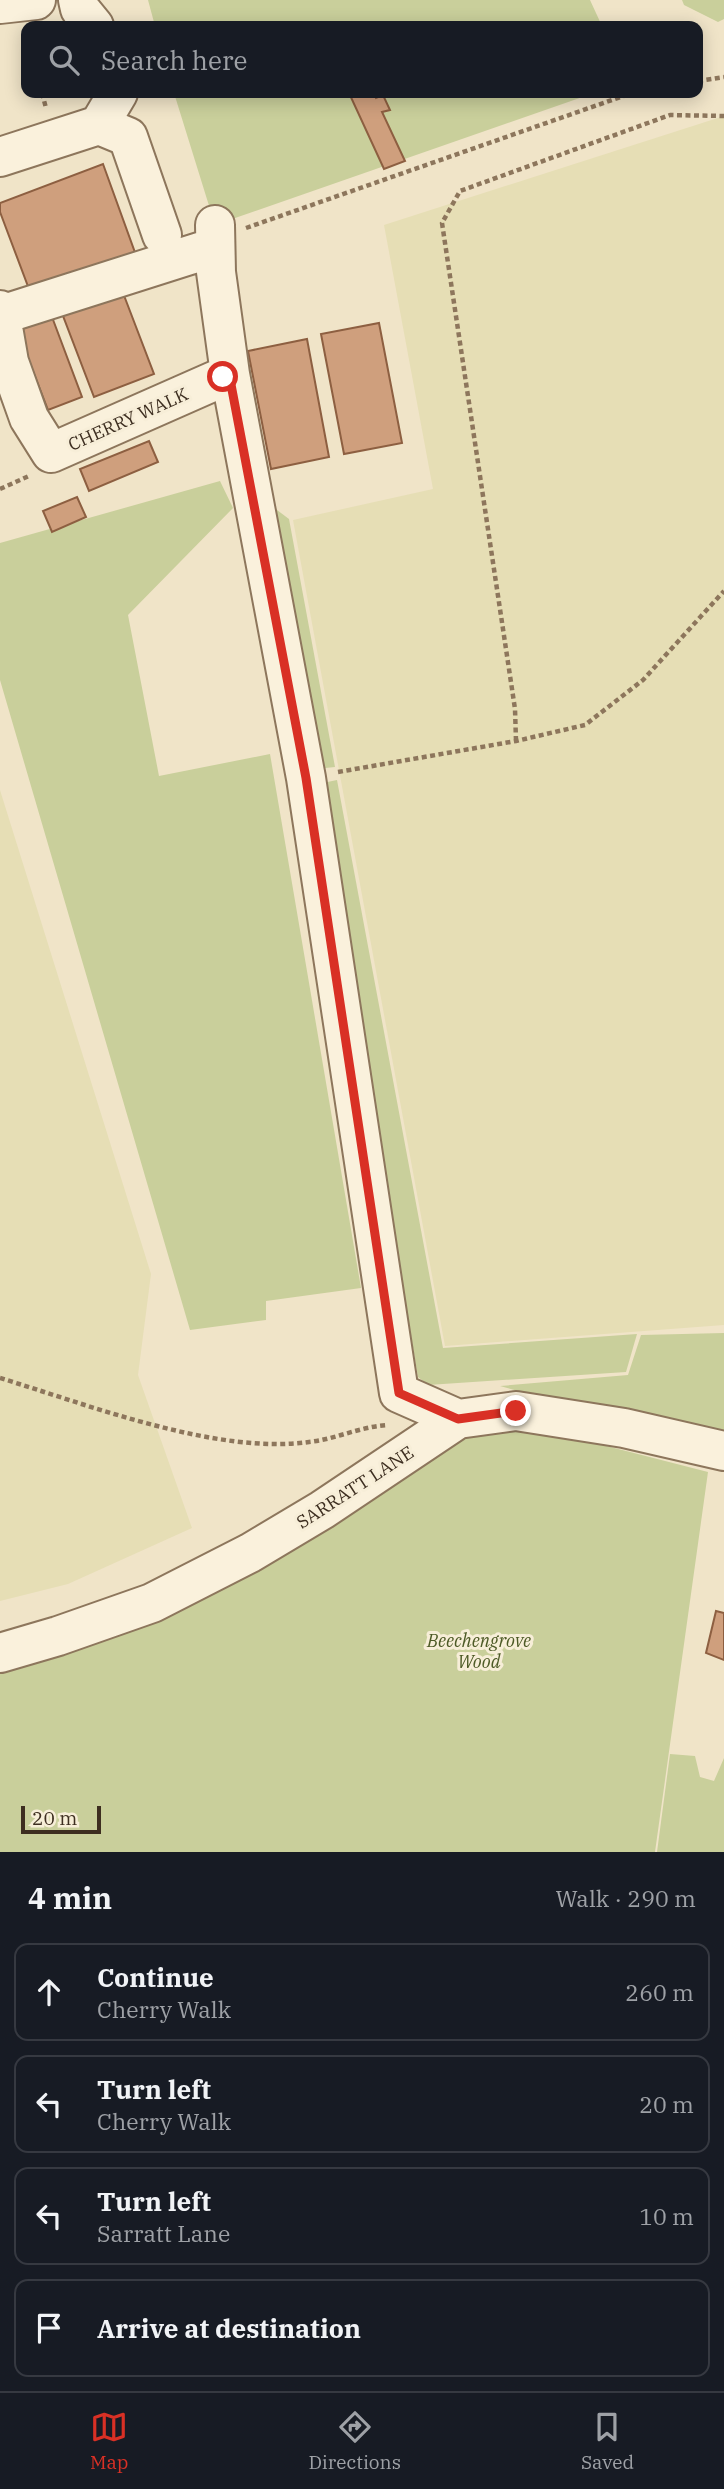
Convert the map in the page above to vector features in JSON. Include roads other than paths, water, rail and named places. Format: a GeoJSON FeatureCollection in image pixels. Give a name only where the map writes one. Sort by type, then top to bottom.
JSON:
{"type":"FeatureCollection","features":[{"type":"Feature","properties":{"kind":"street"},"geometry":{"type":"LineString","coordinates":[[0,4],[36,0]]}},
{"type":"Feature","properties":{"kind":"street"},"geometry":{"type":"LineString","coordinates":[[78,0],[80,9],[90,21]]}},
{"type":"Feature","properties":{"kind":"street"},"geometry":{"type":"LineString","coordinates":[[99,125],[115,98]]}},
{"type":"Feature","properties":{"kind":"street"},"geometry":{"type":"LineString","coordinates":[[0,157],[99,125],[128,137],[162,235]]}},
{"type":"Feature","properties":{"kind":"street"},"geometry":{"type":"LineString","coordinates":[[1,312],[215,237],[216,272],[229,374],[306,778],[399,1393],[458,1419]]}},
{"type":"Feature","properties":{"kind":"street","name":"CHERRY WALK"},"geometry":{"type":"LineString","coordinates":[[1,312],[9,362],[29,418],[51,453],[229,374]]}},
{"type":"Feature","properties":{"kind":"street","name":"SARRATT LANE"},"geometry":{"type":"LineString","coordinates":[[0,1653],[152,1603],[250,1553],[322,1510],[458,1419],[516,1411],[624,1428],[724,1451]]}},
{"type":"Feature","properties":{"kind":"park label","name":"Beechengrove Wood"},"geometry":{"type":"Point","coordinates":[479,1650]}}]}
